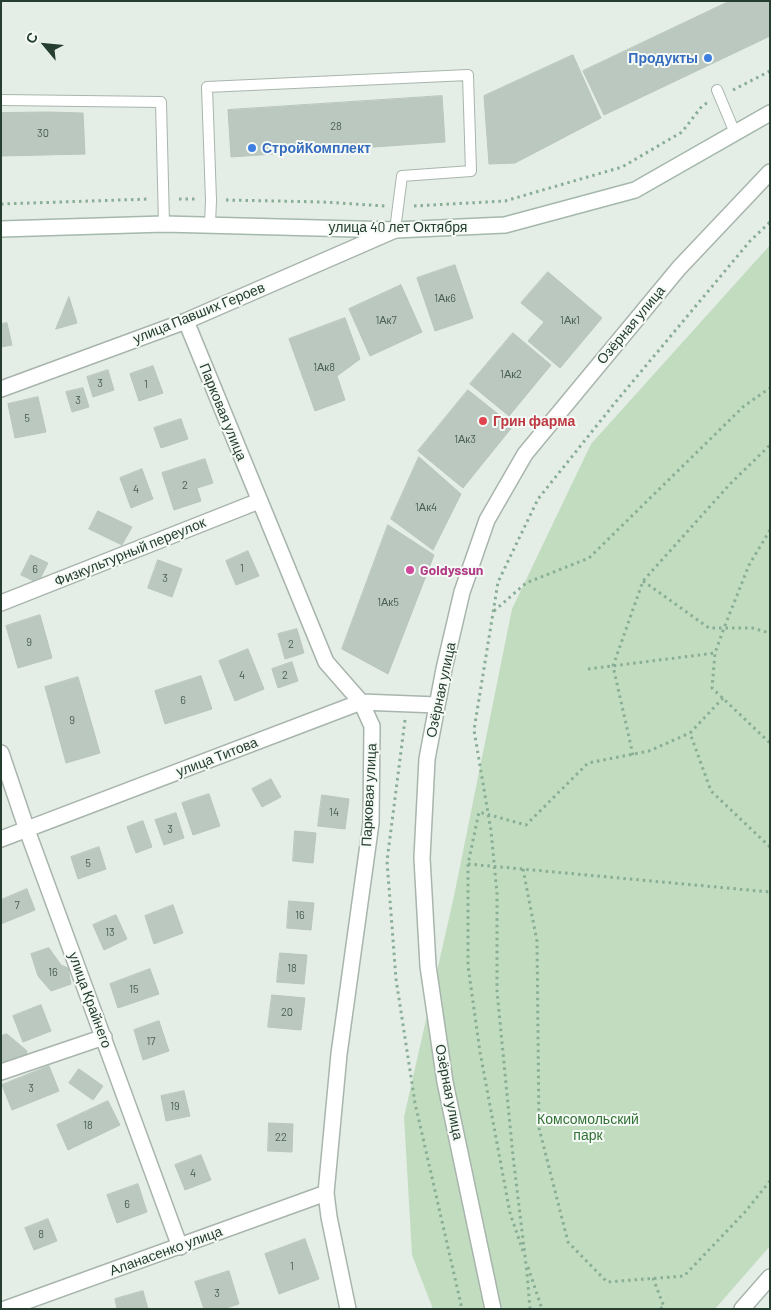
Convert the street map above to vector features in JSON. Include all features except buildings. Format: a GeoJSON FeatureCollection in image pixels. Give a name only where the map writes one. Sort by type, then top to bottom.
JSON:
{"type":"FeatureCollection","features":[{"type":"Feature","properties":{"kind":"street","name":"улица 40 лет Октября"},"geometry":{"type":"LineString","coordinates":[[1,229],[210,224],[395,230],[505,225],[635,190],[770,113]]}},
{"type":"Feature","properties":{"kind":"street","name":"Озёрная улица"},"geometry":{"type":"LineString","coordinates":[[493,1309],[445,1082],[428,966],[422,858],[427,759],[462,592],[487,520],[525,454],[679,268],[770,172]]}},
{"type":"Feature","properties":{"kind":"street","name":"улица Павших Героев"},"geometry":{"type":"LineString","coordinates":[[1,389],[186,321],[395,230]]}},
{"type":"Feature","properties":{"kind":"street","name":"Парковая улица"},"geometry":{"type":"LineString","coordinates":[[186,321],[326,662],[361,702],[372,726],[371,823],[339,1054],[326,1193],[329,1217],[348,1309]]}},
{"type":"Feature","properties":{"kind":"street","name":"Физкультурный переулок"},"geometry":{"type":"LineString","coordinates":[[1,603],[259,501]]}},
{"type":"Feature","properties":{"kind":"street","name":"улица Титова"},"geometry":{"type":"LineString","coordinates":[[1,839],[361,702],[437,705]]}},
{"type":"Feature","properties":{"kind":"street","name":"улица Крайнего"},"geometry":{"type":"LineString","coordinates":[[1,753],[180,1247]]}},
{"type":"Feature","properties":{"kind":"street"},"geometry":{"type":"LineString","coordinates":[[1,1072],[104,1037]]}},
{"type":"Feature","properties":{"kind":"street","name":"Аланасенко улица"},"geometry":{"type":"LineString","coordinates":[[5,1309],[326,1193]]}},
{"type":"Feature","properties":{"kind":"street"},"geometry":{"type":"LineString","coordinates":[[742,1309],[770,1278]]}},
{"type":"Feature","properties":{"kind":"lane"},"geometry":{"type":"LineString","coordinates":[[210,224],[211,200],[207,87],[468,75],[471,171],[402,176],[395,230]]}},
{"type":"Feature","properties":{"kind":"lane"},"geometry":{"type":"LineString","coordinates":[[719,93],[735,133]]}},
{"type":"Feature","properties":{"kind":"lane"},"geometry":{"type":"LineString","coordinates":[[1,100],[161,102],[164,224]]}},
{"type":"Feature","properties":{"kind":"path"},"geometry":{"type":"LineString","coordinates":[[1,204],[164,199],[323,202],[398,207],[505,201],[622,166],[682,132],[702,106],[719,93],[770,71]]}},
{"type":"Feature","properties":{"kind":"path"},"geometry":{"type":"LineString","coordinates":[[530,1309],[497,991],[497,893],[492,840],[474,730],[498,582],[538,499],[738,255],[770,222]]}},
{"type":"Feature","properties":{"kind":"path"},"geometry":{"type":"LineString","coordinates":[[493,611],[526,582],[589,558],[744,406],[770,388]]}},
{"type":"Feature","properties":{"kind":"path"},"geometry":{"type":"LineString","coordinates":[[633,755],[613,666],[643,581],[730,484],[770,445]]}},
{"type":"Feature","properties":{"kind":"path"},"geometry":{"type":"LineString","coordinates":[[770,530],[749,565],[724,628],[715,653],[712,688],[770,743]]}},
{"type":"Feature","properties":{"kind":"path"},"geometry":{"type":"LineString","coordinates":[[643,581],[709,628],[752,628],[770,633]]}},
{"type":"Feature","properties":{"kind":"path"},"geometry":{"type":"LineString","coordinates":[[588,670],[715,653]]}},
{"type":"Feature","properties":{"kind":"path"},"geometry":{"type":"LineString","coordinates":[[542,1309],[510,1214],[480,1052],[468,966],[468,864],[479,812],[526,825],[588,763],[649,751],[690,733],[723,698]]}},
{"type":"Feature","properties":{"kind":"path"},"geometry":{"type":"LineString","coordinates":[[407,704],[388,861],[396,978],[415,1103],[462,1309]]}},
{"type":"Feature","properties":{"kind":"path"},"geometry":{"type":"LineString","coordinates":[[690,733],[711,791],[770,847]]}},
{"type":"Feature","properties":{"kind":"path"},"geometry":{"type":"LineString","coordinates":[[468,864],[770,892]]}},
{"type":"Feature","properties":{"kind":"path"},"geometry":{"type":"LineString","coordinates":[[523,869],[537,942],[539,1128],[568,1242],[607,1282],[684,1276],[745,1212],[770,1181]]}},
{"type":"Feature","properties":{"kind":"path"},"geometry":{"type":"LineString","coordinates":[[653,1278],[664,1307],[659,1309]]}},
{"type":"Feature","properties":{"kind":"green space","name":"Комсомольский парк"},"geometry":{"type":"Polygon","coordinates":[[[770,245],[770,1246],[715,1309],[433,1309],[412,1255],[404,1117],[454,896],[512,609],[591,444],[770,245]]]}},
{"type":"Feature","properties":{"kind":"place","name":"Продукты"},"geometry":{"type":"Point","coordinates":[708,58]}},
{"type":"Feature","properties":{"kind":"place","name":"СтройКомплект"},"geometry":{"type":"Point","coordinates":[252,148]}},
{"type":"Feature","properties":{"kind":"place","name":"Грин фарма"},"geometry":{"type":"Point","coordinates":[483,421]}},
{"type":"Feature","properties":{"kind":"place","name":"Goldyssun"},"geometry":{"type":"Point","coordinates":[410,570]}}]}
